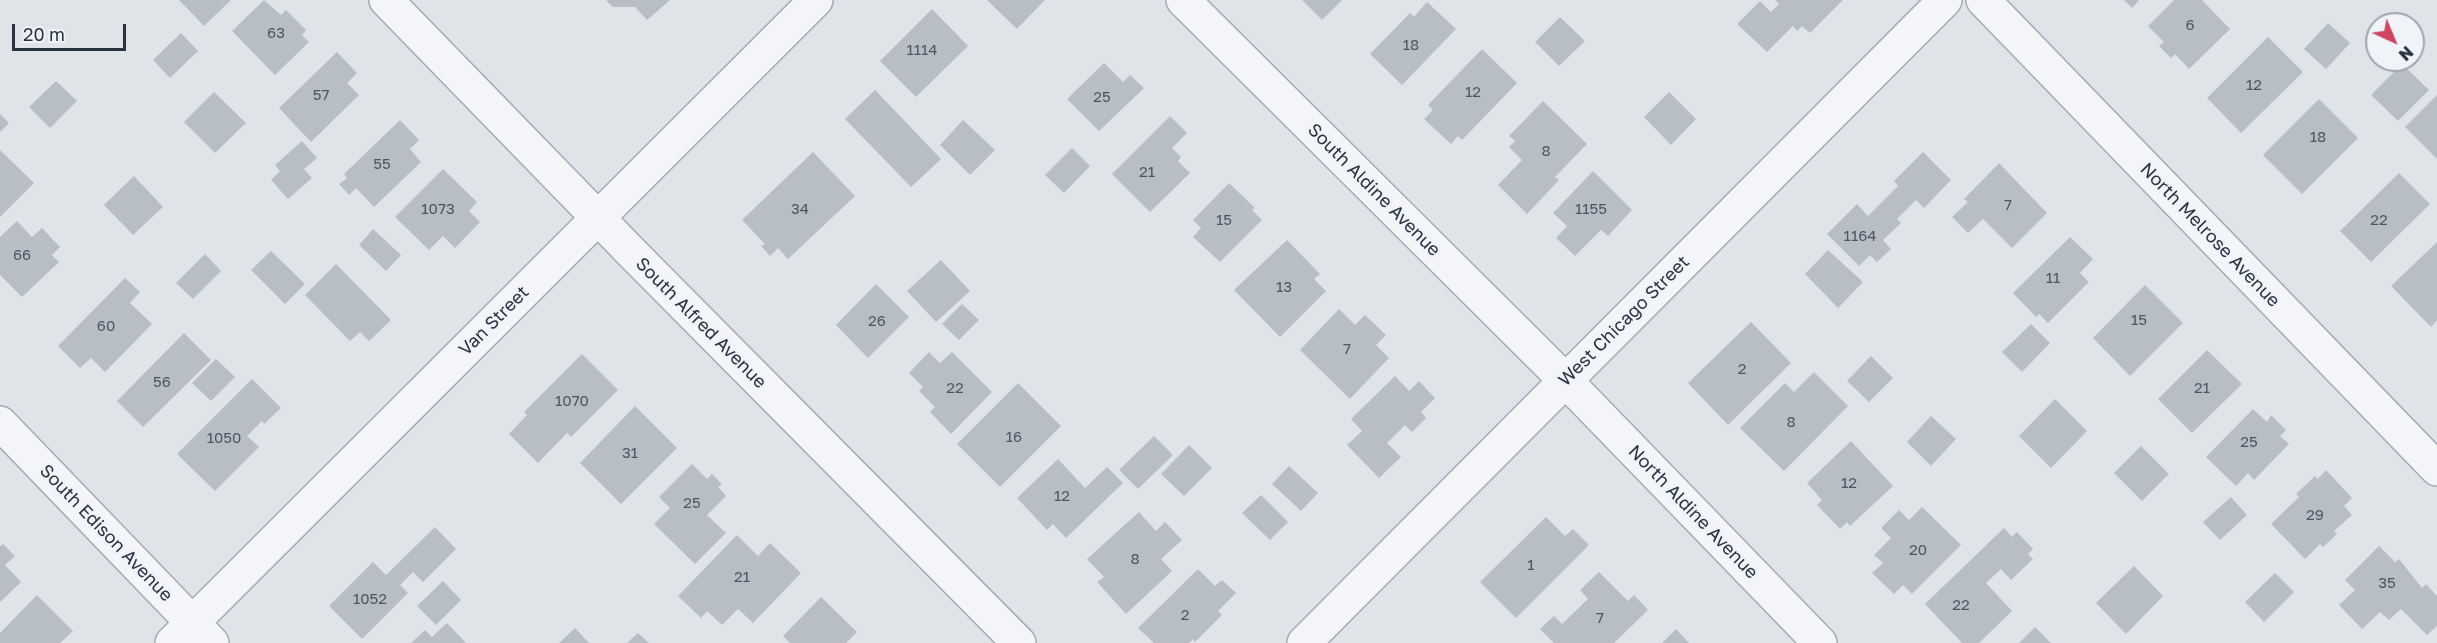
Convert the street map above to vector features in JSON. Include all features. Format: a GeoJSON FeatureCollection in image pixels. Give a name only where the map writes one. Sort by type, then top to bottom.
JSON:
{"type":"FeatureCollection","features":[{"type":"Feature","properties":{"kind":"street","name":"South Alfred Avenue"},"geometry":{"type":"LineString","coordinates":[[386,0],[598,218],[1019,643]]}},
{"type":"Feature","properties":{"kind":"street","name":"Van Street"},"geometry":{"type":"LineString","coordinates":[[192,636],[598,218],[816,0]]}},
{"type":"Feature","properties":{"kind":"street","name":"South Aldine Avenue"},"geometry":{"type":"LineString","coordinates":[[1183,0],[1565,380]]}},
{"type":"Feature","properties":{"kind":"street","name":"West Chicago Street"},"geometry":{"type":"LineString","coordinates":[[1304,643],[1945,0]]}},
{"type":"Feature","properties":{"kind":"street","name":"North Melrose Avenue"},"geometry":{"type":"LineString","coordinates":[[1983,0],[2437,469]]}},
{"type":"Feature","properties":{"kind":"street","name":"North Aldine Avenue"},"geometry":{"type":"LineString","coordinates":[[1565,380],[1820,643]]}},
{"type":"Feature","properties":{"kind":"street","name":"South Edison Avenue"},"geometry":{"type":"LineString","coordinates":[[0,423],[192,636]]}},
{"type":"Feature","properties":{"kind":"building"},"geometry":{"type":"Polygon","coordinates":[[[179,0],[231,0],[204,26],[179,0]]]}},
{"type":"Feature","properties":{"kind":"building"},"geometry":{"type":"Polygon","coordinates":[[[264,0],[281,15],[286,10],[306,30],[302,35],[309,42],[275,75],[232,31],[264,0]]]}},
{"type":"Feature","properties":{"kind":"building"},"geometry":{"type":"Polygon","coordinates":[[[606,0],[670,0],[647,20],[635,7],[613,7],[606,0]]]}},
{"type":"Feature","properties":{"kind":"building"},"geometry":{"type":"Polygon","coordinates":[[[987,0],[1045,0],[1017,29],[987,0]]]}},
{"type":"Feature","properties":{"kind":"building"},"geometry":{"type":"Polygon","coordinates":[[[1302,0],[1342,0],[1322,20],[1302,0]]]}},
{"type":"Feature","properties":{"kind":"building"},"geometry":{"type":"Polygon","coordinates":[[[1775,0],[1843,0],[1810,33],[1802,26],[1797,31],[1793,26],[1767,52],[1737,24],[1760,1],[1771,12],[1779,4],[1775,0]]]}},
{"type":"Feature","properties":{"kind":"building"},"geometry":{"type":"Polygon","coordinates":[[[2124,0],[2139,0],[2132,8],[2124,0]]]}},
{"type":"Feature","properties":{"kind":"building"},"geometry":{"type":"Polygon","coordinates":[[[2174,0],[2202,0],[2230,29],[2189,69],[2175,54],[2171,58],[2159,46],[2164,42],[2148,26],[2174,0]]]}},
{"type":"Feature","properties":{"kind":"building"},"geometry":{"type":"Polygon","coordinates":[[[1427,2],[1456,29],[1402,85],[1370,54],[1410,13],[1414,17],[1427,2]]]}},
{"type":"Feature","properties":{"kind":"building"},"geometry":{"type":"Polygon","coordinates":[[[932,9],[968,46],[916,97],[880,61],[932,9]]]}},
{"type":"Feature","properties":{"kind":"building"},"geometry":{"type":"Polygon","coordinates":[[[1560,17],[1585,41],[1559,66],[1535,42],[1560,17]]]}},
{"type":"Feature","properties":{"kind":"building"},"geometry":{"type":"Polygon","coordinates":[[[2328,23],[2350,43],[2326,69],[2304,49],[2328,23]]]}},
{"type":"Feature","properties":{"kind":"building"},"geometry":{"type":"Polygon","coordinates":[[[181,33],[198,51],[170,78],[153,60],[181,33]]]}},
{"type":"Feature","properties":{"kind":"building"},"geometry":{"type":"Polygon","coordinates":[[[2268,37],[2303,72],[2241,133],[2207,98],[2268,37]]]}},
{"type":"Feature","properties":{"kind":"building"},"geometry":{"type":"Polygon","coordinates":[[[1482,49],[1517,83],[1462,140],[1458,136],[1451,144],[1424,119],[1433,110],[1428,105],[1482,49]]]}},
{"type":"Feature","properties":{"kind":"building"},"geometry":{"type":"Polygon","coordinates":[[[337,52],[357,73],[347,83],[359,95],[311,142],[279,108],[337,52]]]}},
{"type":"Feature","properties":{"kind":"building"},"geometry":{"type":"Polygon","coordinates":[[[1104,63],[1123,82],[1130,75],[1144,88],[1099,131],[1067,99],[1104,63]]]}},
{"type":"Feature","properties":{"kind":"building"},"geometry":{"type":"Polygon","coordinates":[[[2394,72],[2410,72],[2429,90],[2398,121],[2371,95],[2394,72]]]}},
{"type":"Feature","properties":{"kind":"building"},"geometry":{"type":"Polygon","coordinates":[[[56,81],[77,101],[50,128],[29,107],[56,81]]]}},
{"type":"Feature","properties":{"kind":"building"},"geometry":{"type":"Polygon","coordinates":[[[875,90],[941,159],[911,187],[845,119],[875,90]]]}},
{"type":"Feature","properties":{"kind":"building"},"geometry":{"type":"Polygon","coordinates":[[[214,92],[246,123],[215,153],[184,122],[214,92]]]}},
{"type":"Feature","properties":{"kind":"building"},"geometry":{"type":"Polygon","coordinates":[[[1669,92],[1696,119],[1671,145],[1644,117],[1669,92]]]}},
{"type":"Feature","properties":{"kind":"building"},"geometry":{"type":"Polygon","coordinates":[[[2437,95],[2437,159],[2405,127],[2437,95]]]}},
{"type":"Feature","properties":{"kind":"building"},"geometry":{"type":"Polygon","coordinates":[[[2319,99],[2358,138],[2302,194],[2263,155],[2319,99]]]}},
{"type":"Feature","properties":{"kind":"building"},"geometry":{"type":"Polygon","coordinates":[[[1543,101],[1587,144],[1555,177],[1559,180],[1527,214],[1498,185],[1522,160],[1509,147],[1515,141],[1509,136],[1543,101]]]}},
{"type":"Feature","properties":{"kind":"building"},"geometry":{"type":"Polygon","coordinates":[[[0,114],[9,123],[0,132],[0,114]]]}},
{"type":"Feature","properties":{"kind":"building"},"geometry":{"type":"Polygon","coordinates":[[[1170,116],[1187,133],[1172,148],[1181,157],[1178,161],[1190,173],[1150,212],[1112,174],[1170,116]]]}},
{"type":"Feature","properties":{"kind":"building"},"geometry":{"type":"Polygon","coordinates":[[[400,120],[419,140],[410,149],[421,162],[374,207],[356,188],[349,195],[339,184],[347,178],[344,174],[400,120]]]}},
{"type":"Feature","properties":{"kind":"building"},"geometry":{"type":"Polygon","coordinates":[[[963,120],[995,150],[970,175],[940,145],[963,120]]]}},
{"type":"Feature","properties":{"kind":"building"},"geometry":{"type":"Polygon","coordinates":[[[302,141],[317,158],[304,169],[312,178],[288,199],[271,180],[280,171],[275,165],[302,141]]]}},
{"type":"Feature","properties":{"kind":"building"},"geometry":{"type":"Polygon","coordinates":[[[1072,148],[1090,166],[1064,193],[1045,175],[1072,148]]]}},
{"type":"Feature","properties":{"kind":"building"},"geometry":{"type":"Polygon","coordinates":[[[0,150],[34,183],[0,217],[0,150]]]}},
{"type":"Feature","properties":{"kind":"building"},"geometry":{"type":"Polygon","coordinates":[[[813,152],[855,196],[788,259],[778,248],[770,256],[761,246],[765,244],[742,220],[813,152]]]}},
{"type":"Feature","properties":{"kind":"building"},"geometry":{"type":"Polygon","coordinates":[[[1923,152],[1951,180],[1924,208],[1916,200],[1897,219],[1901,223],[1883,240],[1891,249],[1877,262],[1870,255],[1859,266],[1827,234],[1857,204],[1868,216],[1898,186],[1894,181],[1923,152]]]}},
{"type":"Feature","properties":{"kind":"building"},"geometry":{"type":"Polygon","coordinates":[[[1999,163],[2047,213],[2012,248],[1983,219],[1968,233],[1952,217],[1968,202],[1964,199],[1999,163]]]}},
{"type":"Feature","properties":{"kind":"building"},"geometry":{"type":"Polygon","coordinates":[[[443,169],[477,202],[469,211],[480,222],[455,248],[443,236],[429,250],[395,217],[443,169]]]}},
{"type":"Feature","properties":{"kind":"building"},"geometry":{"type":"Polygon","coordinates":[[[1593,171],[1632,210],[1608,236],[1601,230],[1575,256],[1556,238],[1567,226],[1553,213],[1593,171]]]}},
{"type":"Feature","properties":{"kind":"building"},"geometry":{"type":"Polygon","coordinates":[[[2399,173],[2430,204],[2371,262],[2340,231],[2399,173]]]}},
{"type":"Feature","properties":{"kind":"building"},"geometry":{"type":"Polygon","coordinates":[[[134,176],[163,207],[133,235],[104,205],[134,176]]]}},
{"type":"Feature","properties":{"kind":"building"},"geometry":{"type":"Polygon","coordinates":[[[1229,183],[1255,208],[1252,210],[1262,220],[1220,262],[1193,237],[1201,228],[1193,220],[1229,183]]]}},
{"type":"Feature","properties":{"kind":"building"},"geometry":{"type":"Polygon","coordinates":[[[17,221],[32,237],[42,228],[60,247],[52,255],[59,262],[22,297],[0,275],[0,237],[17,221]]]}},
{"type":"Feature","properties":{"kind":"building"},"geometry":{"type":"Polygon","coordinates":[[[373,229],[401,255],[386,271],[359,245],[373,229]]]}},
{"type":"Feature","properties":{"kind":"building"},"geometry":{"type":"Polygon","coordinates":[[[2070,237],[2093,259],[2080,273],[2089,282],[2048,323],[2039,314],[2036,317],[2013,293],[2070,237]]]}},
{"type":"Feature","properties":{"kind":"building"},"geometry":{"type":"Polygon","coordinates":[[[1287,240],[1320,274],[1314,279],[1326,291],[1280,337],[1234,290],[1287,240]]]}},
{"type":"Feature","properties":{"kind":"building"},"geometry":{"type":"Polygon","coordinates":[[[2437,242],[2437,320],[2431,327],[2391,286],[2437,242]]]}},
{"type":"Feature","properties":{"kind":"building"},"geometry":{"type":"Polygon","coordinates":[[[1828,250],[1863,282],[1838,308],[1805,274],[1828,250]]]}},
{"type":"Feature","properties":{"kind":"building"},"geometry":{"type":"Polygon","coordinates":[[[271,251],[305,284],[285,304],[251,270],[271,251]]]}},
{"type":"Feature","properties":{"kind":"building"},"geometry":{"type":"Polygon","coordinates":[[[205,254],[221,271],[193,299],[176,283],[205,254]]]}},
{"type":"Feature","properties":{"kind":"building"},"geometry":{"type":"Polygon","coordinates":[[[941,260],[970,291],[936,322],[907,291],[941,260]]]}},
{"type":"Feature","properties":{"kind":"building"},"geometry":{"type":"Polygon","coordinates":[[[336,264],[391,320],[369,341],[360,332],[350,341],[305,295],[336,264]]]}},
{"type":"Feature","properties":{"kind":"building"},"geometry":{"type":"Polygon","coordinates":[[[125,278],[140,292],[130,303],[152,324],[105,372],[91,358],[80,368],[58,346],[125,278]]]}},
{"type":"Feature","properties":{"kind":"building"},"geometry":{"type":"Polygon","coordinates":[[[876,284],[909,317],[868,358],[836,325],[876,284]]]}},
{"type":"Feature","properties":{"kind":"building"},"geometry":{"type":"Polygon","coordinates":[[[2145,285],[2183,323],[2130,376],[2093,338],[2145,285]]]}},
{"type":"Feature","properties":{"kind":"building"},"geometry":{"type":"Polygon","coordinates":[[[962,304],[979,320],[959,340],[942,324],[962,304]]]}},
{"type":"Feature","properties":{"kind":"building"},"geometry":{"type":"Polygon","coordinates":[[[1339,309],[1355,325],[1365,315],[1386,335],[1376,345],[1389,358],[1350,399],[1300,350],[1339,309]]]}},
{"type":"Feature","properties":{"kind":"building"},"geometry":{"type":"Polygon","coordinates":[[[1751,322],[1791,363],[1728,425],[1688,383],[1751,322]]]}},
{"type":"Feature","properties":{"kind":"building"},"geometry":{"type":"Polygon","coordinates":[[[2031,324],[2050,343],[2022,372],[2002,352],[2031,324]]]}},
{"type":"Feature","properties":{"kind":"building"},"geometry":{"type":"Polygon","coordinates":[[[184,333],[211,360],[143,427],[117,401],[184,333]]]}},
{"type":"Feature","properties":{"kind":"building"},"geometry":{"type":"Polygon","coordinates":[[[2207,350],[2242,384],[2192,433],[2158,399],[2207,350]]]}},
{"type":"Feature","properties":{"kind":"building"},"geometry":{"type":"Polygon","coordinates":[[[929,352],[940,363],[952,352],[992,392],[951,434],[930,412],[935,407],[919,391],[923,387],[909,373],[929,352]]]}},
{"type":"Feature","properties":{"kind":"building"},"geometry":{"type":"Polygon","coordinates":[[[582,354],[618,390],[571,437],[567,433],[538,463],[509,434],[527,415],[524,412],[582,354]]]}},
{"type":"Feature","properties":{"kind":"building"},"geometry":{"type":"Polygon","coordinates":[[[1871,356],[1893,378],[1869,402],[1847,381],[1871,356]]]}},
{"type":"Feature","properties":{"kind":"building"},"geometry":{"type":"Polygon","coordinates":[[[216,359],[235,377],[211,401],[192,383],[216,359]]]}},
{"type":"Feature","properties":{"kind":"building"},"geometry":{"type":"Polygon","coordinates":[[[1814,372],[1848,406],[1784,471],[1740,428],[1785,383],[1794,392],[1814,372]]]}},
{"type":"Feature","properties":{"kind":"building"},"geometry":{"type":"Polygon","coordinates":[[[1395,376],[1409,391],[1419,381],[1435,398],[1421,412],[1426,418],[1412,432],[1405,425],[1387,443],[1401,457],[1379,478],[1347,445],[1362,431],[1351,419],[1395,376]]]}},
{"type":"Feature","properties":{"kind":"building"},"geometry":{"type":"Polygon","coordinates":[[[252,379],[281,408],[264,424],[262,421],[247,436],[259,447],[215,491],[177,454],[252,379]]]}},
{"type":"Feature","properties":{"kind":"building"},"geometry":{"type":"Polygon","coordinates":[[[1018,383],[1061,426],[1000,487],[957,444],[1018,383]]]}},
{"type":"Feature","properties":{"kind":"building"},"geometry":{"type":"Polygon","coordinates":[[[2055,399],[2087,431],[2051,468],[2019,436],[2055,399]]]}},
{"type":"Feature","properties":{"kind":"building"},"geometry":{"type":"Polygon","coordinates":[[[635,406],[677,448],[621,504],[580,463],[635,406]]]}},
{"type":"Feature","properties":{"kind":"building"},"geometry":{"type":"Polygon","coordinates":[[[2253,409],[2267,422],[2271,415],[2286,430],[2280,436],[2289,444],[2254,480],[2248,473],[2236,486],[2206,457],[2253,409]]]}},
{"type":"Feature","properties":{"kind":"building"},"geometry":{"type":"Polygon","coordinates":[[[1931,416],[1956,439],[1931,466],[1907,442],[1931,416]]]}},
{"type":"Feature","properties":{"kind":"building"},"geometry":{"type":"Polygon","coordinates":[[[1154,436],[1173,455],[1138,489],[1119,470],[1154,436]]]}},
{"type":"Feature","properties":{"kind":"building"},"geometry":{"type":"Polygon","coordinates":[[[1851,441],[1893,486],[1850,526],[1847,522],[1840,529],[1817,505],[1822,500],[1807,483],[1851,441]]]}},
{"type":"Feature","properties":{"kind":"building"},"geometry":{"type":"Polygon","coordinates":[[[1189,445],[1212,468],[1184,496],[1161,474],[1189,445]]]}},
{"type":"Feature","properties":{"kind":"building"},"geometry":{"type":"Polygon","coordinates":[[[2141,446],[2169,474],[2142,501],[2114,473],[2141,446]]]}},
{"type":"Feature","properties":{"kind":"building"},"geometry":{"type":"Polygon","coordinates":[[[1058,459],[1085,488],[1107,467],[1123,483],[1066,538],[1053,524],[1047,530],[1017,498],[1058,459]]]}},
{"type":"Feature","properties":{"kind":"building"},"geometry":{"type":"Polygon","coordinates":[[[692,464],[707,479],[712,474],[722,484],[718,487],[726,496],[707,515],[726,533],[695,564],[654,524],[670,508],[659,497],[692,464]]]}},
{"type":"Feature","properties":{"kind":"building"},"geometry":{"type":"Polygon","coordinates":[[[1289,466],[1318,493],[1301,511],[1272,484],[1289,466]]]}},
{"type":"Feature","properties":{"kind":"building"},"geometry":{"type":"Polygon","coordinates":[[[2326,470],[2352,498],[2344,506],[2352,515],[2334,531],[2337,534],[2323,547],[2320,544],[2305,559],[2271,524],[2299,497],[2296,494],[2315,476],[2318,479],[2326,470]]]}},
{"type":"Feature","properties":{"kind":"building"},"geometry":{"type":"Polygon","coordinates":[[[1261,495],[1288,522],[1270,540],[1242,513],[1261,495]]]}},
{"type":"Feature","properties":{"kind":"building"},"geometry":{"type":"Polygon","coordinates":[[[2231,497],[2247,515],[2220,540],[2203,522],[2231,497]]]}},
{"type":"Feature","properties":{"kind":"building"},"geometry":{"type":"Polygon","coordinates":[[[1922,507],[1961,545],[1912,594],[1903,585],[1894,594],[1872,573],[1883,563],[1874,555],[1891,538],[1881,528],[1899,510],[1909,520],[1922,507]]]}},
{"type":"Feature","properties":{"kind":"building"},"geometry":{"type":"Polygon","coordinates":[[[1139,512],[1156,531],[1165,522],[1182,540],[1161,559],[1172,571],[1126,614],[1097,582],[1104,577],[1087,559],[1139,512]]]}},
{"type":"Feature","properties":{"kind":"building"},"geometry":{"type":"Polygon","coordinates":[[[1546,517],[1565,536],[1573,529],[1589,545],[1516,618],[1480,582],[1546,517]]]}},
{"type":"Feature","properties":{"kind":"building"},"geometry":{"type":"Polygon","coordinates":[[[435,527],[456,549],[423,582],[413,572],[400,585],[408,593],[362,639],[329,606],[373,562],[386,575],[435,527]]]}},
{"type":"Feature","properties":{"kind":"building"},"geometry":{"type":"Polygon","coordinates":[[[2004,528],[2012,537],[2017,532],[2033,549],[2028,554],[2033,559],[2011,580],[2001,569],[1986,583],[2012,611],[1979,643],[1962,643],[1925,604],[2004,528]]]}},
{"type":"Feature","properties":{"kind":"building"},"geometry":{"type":"Polygon","coordinates":[[[737,535],[758,556],[770,543],[801,573],[753,623],[738,609],[722,625],[707,611],[701,618],[678,596],[737,535]]]}},
{"type":"Feature","properties":{"kind":"building"},"geometry":{"type":"Polygon","coordinates":[[[3,544],[15,556],[5,565],[21,582],[0,602],[0,546],[3,544]]]}},
{"type":"Feature","properties":{"kind":"building"},"geometry":{"type":"Polygon","coordinates":[[[2379,546],[2395,562],[2399,559],[2422,588],[2426,584],[2437,596],[2437,626],[2427,635],[2401,609],[2389,620],[2380,612],[2362,629],[2339,605],[2355,590],[2345,580],[2379,546]]]}},
{"type":"Feature","properties":{"kind":"building"},"geometry":{"type":"Polygon","coordinates":[[[2134,566],[2163,596],[2126,634],[2096,603],[2134,566]]]}},
{"type":"Feature","properties":{"kind":"building"},"geometry":{"type":"Polygon","coordinates":[[[1198,569],[1215,586],[1222,580],[1236,593],[1218,611],[1222,615],[1195,642],[1193,639],[1189,643],[1154,643],[1138,628],[1198,569]]]}},
{"type":"Feature","properties":{"kind":"building"},"geometry":{"type":"Polygon","coordinates":[[[1599,572],[1628,601],[1634,595],[1648,610],[1614,643],[1554,643],[1540,629],[1554,616],[1562,624],[1588,599],[1580,590],[1599,572]]]}},
{"type":"Feature","properties":{"kind":"building"},"geometry":{"type":"Polygon","coordinates":[[[2275,573],[2294,592],[2264,622],[2245,602],[2275,573]]]}},
{"type":"Feature","properties":{"kind":"building"},"geometry":{"type":"Polygon","coordinates":[[[443,581],[461,600],[436,625],[417,606],[443,581]]]}},
{"type":"Feature","properties":{"kind":"building"},"geometry":{"type":"Polygon","coordinates":[[[37,595],[73,631],[60,643],[0,643],[0,633],[37,595]]]}},
{"type":"Feature","properties":{"kind":"building"},"geometry":{"type":"Polygon","coordinates":[[[821,597],[857,632],[846,643],[790,643],[783,636],[821,597]]]}},
{"type":"Feature","properties":{"kind":"building"},"geometry":{"type":"Polygon","coordinates":[[[447,623],[466,643],[411,643],[425,630],[432,637],[447,623]]]}},
{"type":"Feature","properties":{"kind":"building"},"geometry":{"type":"Polygon","coordinates":[[[2035,627],[2051,643],[2019,643],[2035,627]]]}},
{"type":"Feature","properties":{"kind":"building"},"geometry":{"type":"Polygon","coordinates":[[[575,628],[589,643],[559,643],[575,628]]]}},
{"type":"Feature","properties":{"kind":"building"},"geometry":{"type":"Polygon","coordinates":[[[1676,629],[1689,643],[1662,643],[1676,629]]]}},
{"type":"Feature","properties":{"kind":"building"},"geometry":{"type":"Polygon","coordinates":[[[638,633],[649,643],[627,643],[638,633]]]}}]}
